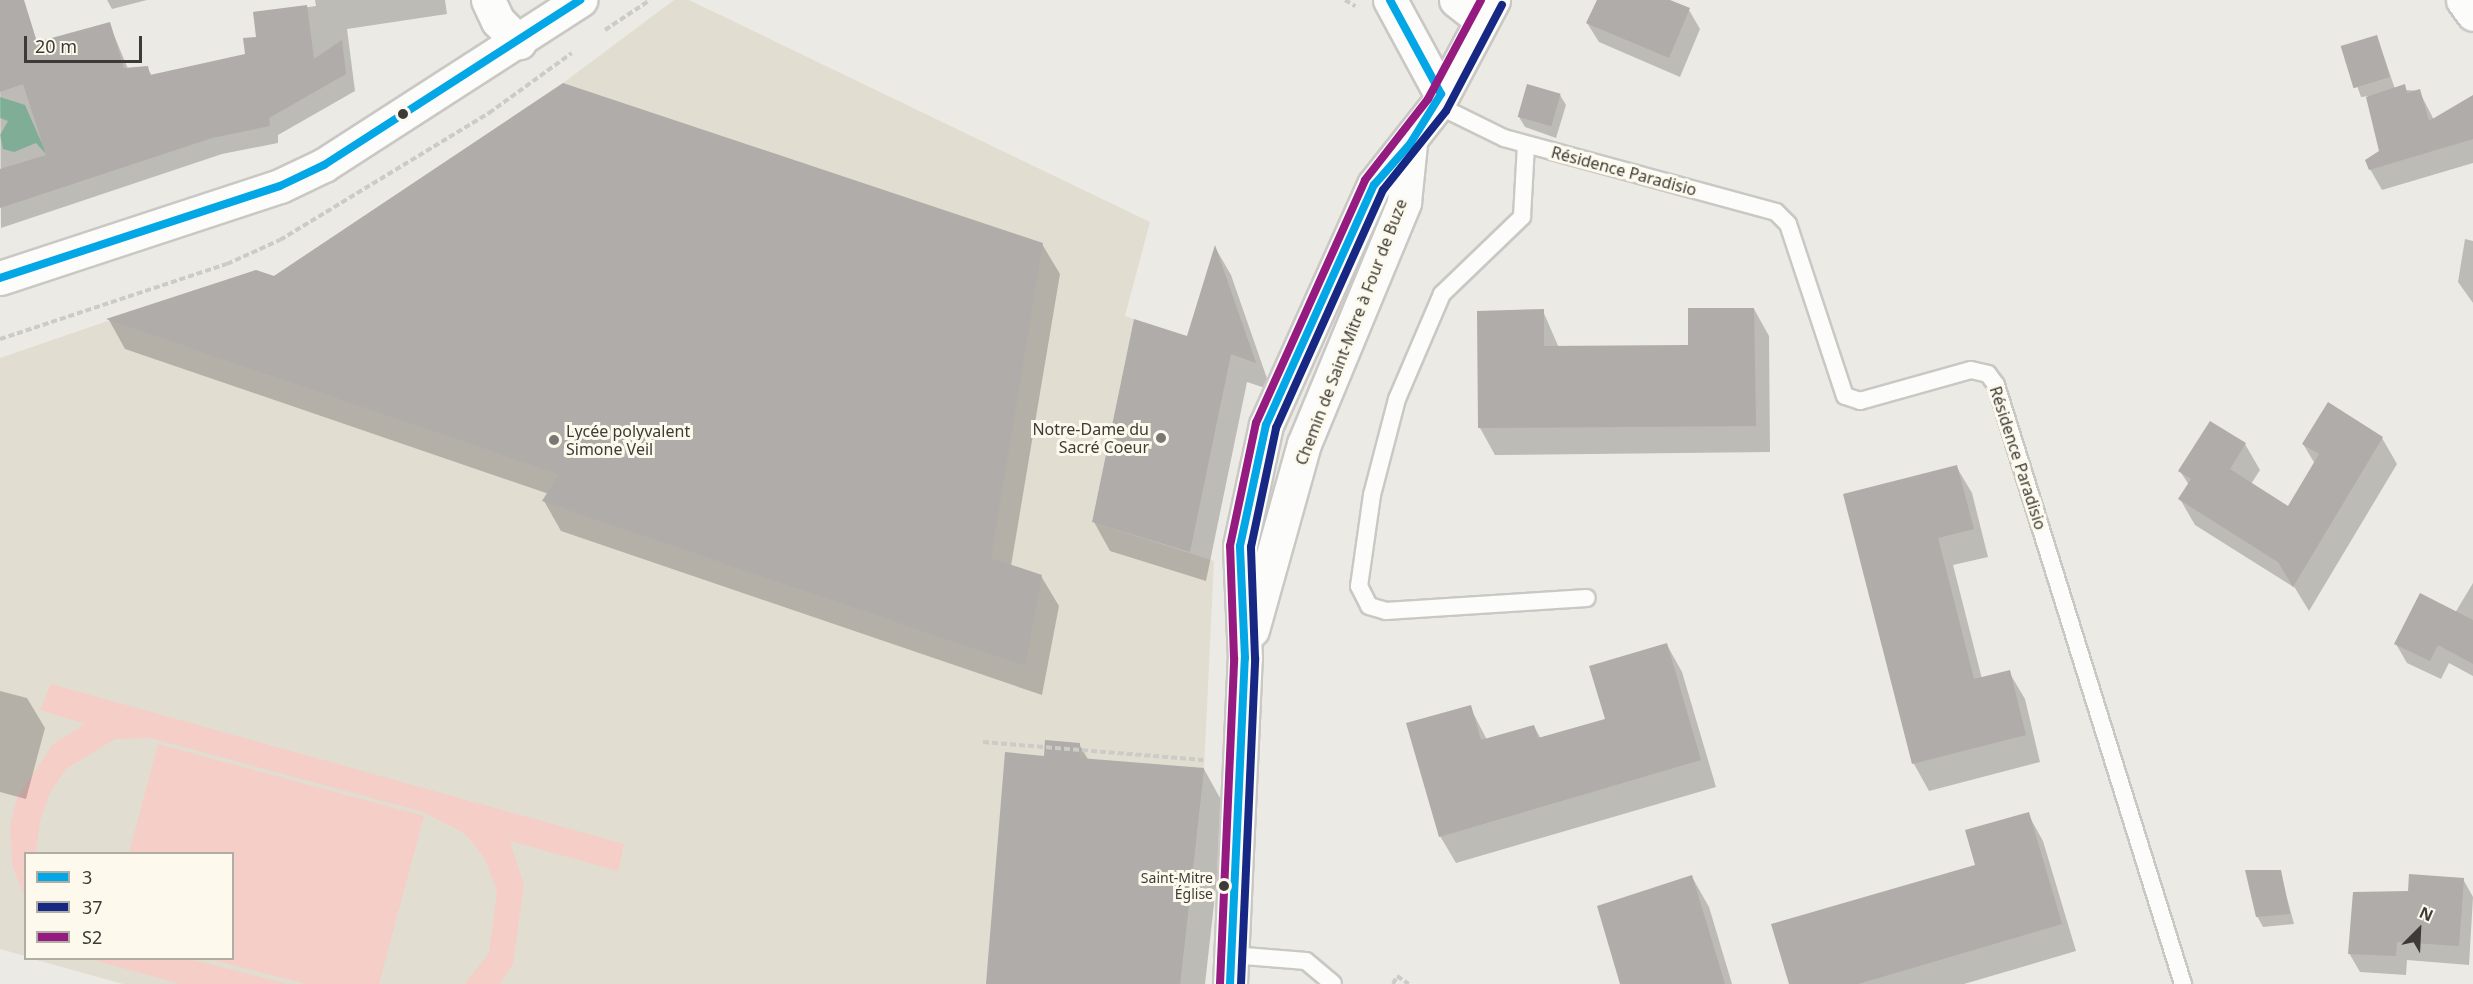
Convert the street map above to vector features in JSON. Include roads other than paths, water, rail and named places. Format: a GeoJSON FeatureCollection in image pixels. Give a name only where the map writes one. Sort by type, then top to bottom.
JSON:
{"type":"FeatureCollection","features":[{"type":"Feature","properties":{"kind":"street"},"geometry":{"type":"LineString","coordinates":[[488,0],[498,21],[519,42]]}},
{"type":"Feature","properties":{"kind":"street"},"geometry":{"type":"LineString","coordinates":[[0,278],[280,186],[324,165],[519,42],[580,0]]}},
{"type":"Feature","properties":{"kind":"street"},"geometry":{"type":"LineString","coordinates":[[1390,0],[1439,99]]}},
{"type":"Feature","properties":{"kind":"street"},"geometry":{"type":"LineString","coordinates":[[2463,0],[2473,14]]}},
{"type":"Feature","properties":{"kind":"street","name":"Chemin de Saint-Mitre à Four de Buze"},"geometry":{"type":"LineString","coordinates":[[1231,969],[1245,658],[1240,546],[1266,425],[1374,185],[1410,144],[1439,99],[1477,6]]}},
{"type":"Feature","properties":{"kind":"street","name":"Chemin de Saint-Mitre à Four de Buze"},"geometry":{"type":"LineString","coordinates":[[1245,658],[1304,444],[1404,202],[1410,144]]}},
{"type":"Feature","properties":{"kind":"lane","name":"Résidence Paradisio"},"geometry":{"type":"LineString","coordinates":[[1439,99],[1526,145],[1776,212],[1788,225],[1845,396],[1860,401],[1971,370],[1988,374],[1996,385],[2183,984]]}},
{"type":"Feature","properties":{"kind":"lane","name":"Résidence Paradisio"},"geometry":{"type":"LineString","coordinates":[[1526,145],[1522,217],[1442,294],[1396,399],[1372,495],[1359,586],[1369,606],[1386,611],[1587,598]]}},
{"type":"Feature","properties":{"kind":"lane"},"geometry":{"type":"LineString","coordinates":[[1231,969],[1306,961],[1333,984]]}},
{"type":"Feature","properties":{"kind":"place","name":"Notre-Dame du Sacré Coeur"},"geometry":{"type":"Point","coordinates":[1161,438]}},
{"type":"Feature","properties":{"kind":"place","name":"Lycée polyvalent Simone Veil"},"geometry":{"type":"Point","coordinates":[554,440]}},
{"type":"Feature","properties":{"kind":"place","name":"Saint-Mitre Église"},"geometry":{"type":"Point","coordinates":[1224,886]}}]}
